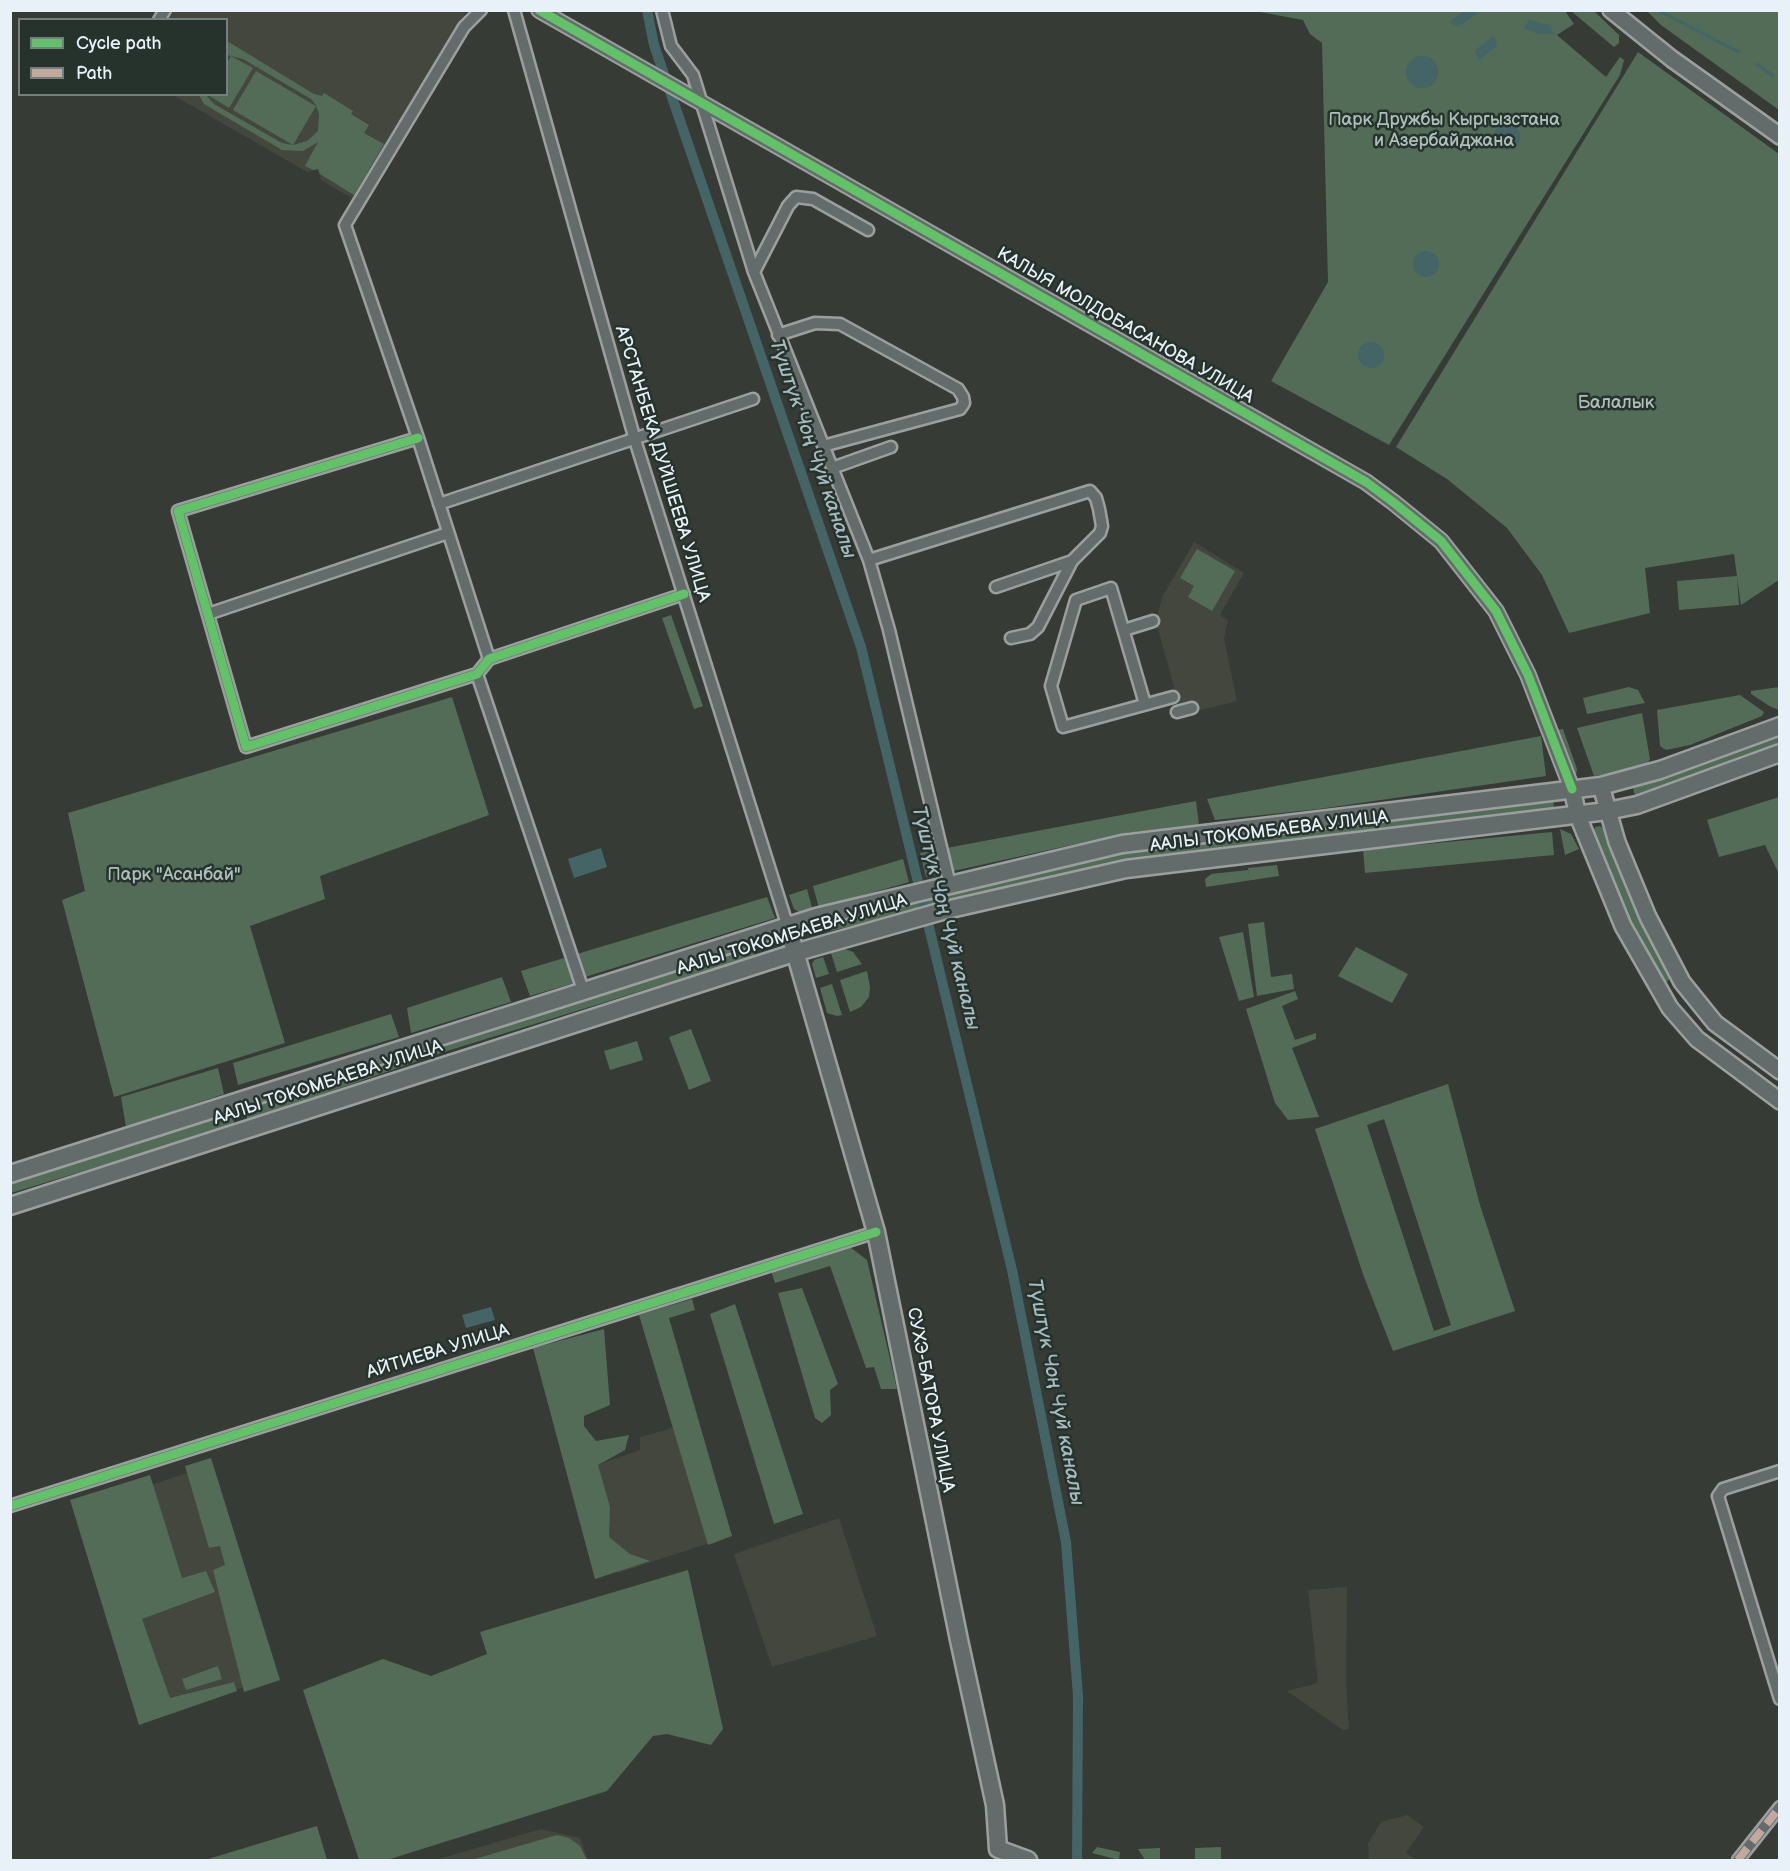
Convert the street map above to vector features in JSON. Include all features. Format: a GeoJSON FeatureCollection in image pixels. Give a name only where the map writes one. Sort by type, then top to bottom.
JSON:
{"type":"FeatureCollection","features":[{"type":"Feature","properties":{"kind":"main road"},"geometry":{"type":"LineString","coordinates":[[1611,10],[1672,60],[1779,136]]}},
{"type":"Feature","properties":{"kind":"main road","name":"ААЛЫ ТОКОМБАЕВА УЛИЦА"},"geometry":{"type":"LineString","coordinates":[[10,1174],[787,924],[1122,844],[1600,786],[1659,770],[1779,726]]}},
{"type":"Feature","properties":{"kind":"main road","name":"ААЛЫ ТОКОМБАЕВА УЛИЦА"},"geometry":{"type":"LineString","coordinates":[[10,1206],[794,953],[946,910],[1126,869],[1607,812],[1647,801],[1779,753]]}},
{"type":"Feature","properties":{"kind":"main road"},"geometry":{"type":"LineString","coordinates":[[1600,786],[1607,812],[1648,917],[1682,982],[1715,1023],[1779,1071]]}},
{"type":"Feature","properties":{"kind":"main road"},"geometry":{"type":"LineString","coordinates":[[1572,789],[1578,816],[1623,926],[1663,995],[1697,1039],[1779,1101]]}},
{"type":"Feature","properties":{"kind":"main road","name":"СУХЭ-БАТОРА УЛИЦА"},"geometry":{"type":"LineString","coordinates":[[787,924],[876,1232],[995,1805],[998,1855]]}},
{"type":"Feature","properties":{"kind":"main road"},"geometry":{"type":"LineString","coordinates":[[1663,995],[1682,982]]}},
{"type":"Feature","properties":{"kind":"main road"},"geometry":{"type":"LineString","coordinates":[[998,1855],[1028,1860]]}},
{"type":"Feature","properties":{"kind":"street"},"geometry":{"type":"LineString","coordinates":[[481,10],[464,27],[345,225],[440,504],[489,659]]}},
{"type":"Feature","properties":{"kind":"street","name":"АРСТАНБЕКА ДУЙШЕЕВА УЛИЦА"},"geometry":{"type":"LineString","coordinates":[[514,10],[635,440],[787,924]]}},
{"type":"Feature","properties":{"kind":"street","name":"КАЛЫЯ МОЛДОБАСАНОВА УЛИЦА"},"geometry":{"type":"LineString","coordinates":[[539,10],[658,80],[1356,476],[1417,520],[1440,541],[1475,582],[1511,637],[1572,789]]}},
{"type":"Feature","properties":{"kind":"street"},"geometry":{"type":"LineString","coordinates":[[662,10],[671,46],[693,75],[754,272],[777,334],[869,560],[889,630],[945,886]]}},
{"type":"Feature","properties":{"kind":"street"},"geometry":{"type":"LineString","coordinates":[[754,272],[788,206],[796,197],[813,200],[868,230]]}},
{"type":"Feature","properties":{"kind":"street"},"geometry":{"type":"LineString","coordinates":[[777,334],[815,323],[840,324],[958,389],[963,397],[962,408],[945,414],[823,446]]}},
{"type":"Feature","properties":{"kind":"street"},"geometry":{"type":"LineString","coordinates":[[440,504],[753,399]]}},
{"type":"Feature","properties":{"kind":"street"},"geometry":{"type":"LineString","coordinates":[[418,438],[177,511],[246,747],[477,674],[489,659],[684,594]]}},
{"type":"Feature","properties":{"kind":"street"},"geometry":{"type":"LineString","coordinates":[[832,468],[891,447]]}},
{"type":"Feature","properties":{"kind":"street"},"geometry":{"type":"LineString","coordinates":[[869,560],[1090,491],[1096,498],[1102,526],[1100,533],[1072,561],[1038,627],[1030,634],[1011,638]]}},
{"type":"Feature","properties":{"kind":"street"},"geometry":{"type":"LineString","coordinates":[[208,614],[448,533]]}},
{"type":"Feature","properties":{"kind":"street"},"geometry":{"type":"LineString","coordinates":[[996,587],[1072,561]]}},
{"type":"Feature","properties":{"kind":"street"},"geometry":{"type":"LineString","coordinates":[[1145,704],[1111,588],[1076,600],[1050,686],[1063,727],[1145,704],[1173,696]]}},
{"type":"Feature","properties":{"kind":"street"},"geometry":{"type":"LineString","coordinates":[[1124,630],[1153,621]]}},
{"type":"Feature","properties":{"kind":"street"},"geometry":{"type":"LineString","coordinates":[[477,674],[583,990]]}},
{"type":"Feature","properties":{"kind":"street"},"geometry":{"type":"LineString","coordinates":[[1177,712],[1192,708]]}},
{"type":"Feature","properties":{"kind":"street","name":"АЙТИЕВА УЛИЦА"},"geometry":{"type":"LineString","coordinates":[[10,1506],[86,1479],[876,1232]]}},
{"type":"Feature","properties":{"kind":"street"},"geometry":{"type":"LineString","coordinates":[[1779,1471],[1723,1489],[1718,1496],[1779,1699]]}},
{"type":"Feature","properties":{"kind":"street"},"geometry":{"type":"LineString","coordinates":[[1738,1860],[1779,1807]]}},
{"type":"Feature","properties":{"kind":"shaded area"},"geometry":{"type":"Polygon","coordinates":[[[174,10],[466,11],[355,200],[321,180],[318,169],[307,172],[175,96],[228,96],[228,18],[170,18],[174,10]]]}},
{"type":"Feature","properties":{"kind":"shaded area"},"geometry":{"type":"Polygon","coordinates":[[[1194,542],[1244,573],[1220,615],[1228,620],[1224,638],[1237,701],[1182,715],[1156,622],[1162,597],[1194,542]]]}},
{"type":"Feature","properties":{"kind":"shaded area"},"geometry":{"type":"Polygon","coordinates":[[[687,1424],[721,1539],[618,1573],[588,1468],[640,1450],[640,1437],[687,1424]]]}},
{"type":"Feature","properties":{"kind":"shaded area"},"geometry":{"type":"Polygon","coordinates":[[[204,1467],[269,1679],[173,1710],[99,1503],[204,1467]]]}},
{"type":"Feature","properties":{"kind":"shaded area"},"geometry":{"type":"Polygon","coordinates":[[[839,1518],[877,1636],[772,1667],[734,1554],[839,1518]]]}},
{"type":"Feature","properties":{"kind":"shaded area"},"geometry":{"type":"Polygon","coordinates":[[[1347,1587],[1346,1681],[1349,1729],[1343,1730],[1287,1691],[1318,1683],[1308,1590],[1347,1587]]]}},
{"type":"Feature","properties":{"kind":"shaded area"},"geometry":{"type":"Polygon","coordinates":[[[1407,1815],[1424,1827],[1406,1853],[1417,1860],[1369,1860],[1368,1843],[1381,1822],[1407,1815]]]}},
{"type":"Feature","properties":{"kind":"shaded area"},"geometry":{"type":"Polygon","coordinates":[[[541,1829],[580,1838],[588,1860],[435,1860],[541,1829]]]}},
{"type":"Feature","properties":{"kind":"green space","name":"Парк Дружбы Кыргызстана и Азербайджана"},"geometry":{"type":"Polygon","coordinates":[[[1255,11],[1565,11],[1574,24],[1557,35],[1606,77],[1620,57],[1624,60],[1620,75],[1389,445],[1271,381],[1328,282],[1322,43],[1310,34],[1303,20],[1255,11]]]}},
{"type":"Feature","properties":{"kind":"green space"},"geometry":{"type":"Polygon","coordinates":[[[1571,11],[1594,11],[1619,35],[1619,43],[1614,47],[1571,11]]]}},
{"type":"Feature","properties":{"kind":"green space"},"geometry":{"type":"Polygon","coordinates":[[[1647,11],[1779,11],[1779,110],[1661,25],[1647,11]]]}},
{"type":"Feature","properties":{"kind":"green space"},"geometry":{"type":"Polygon","coordinates":[[[228,42],[314,94],[322,96],[324,93],[353,111],[351,114],[369,125],[364,133],[384,144],[354,195],[320,174],[318,169],[313,170],[305,166],[318,142],[303,151],[282,150],[204,104],[200,96],[207,96],[214,104],[282,143],[293,145],[307,141],[318,131],[319,114],[311,99],[243,59],[228,55],[228,42]]]}},
{"type":"Feature","properties":{"kind":"green space","name":"Балалык"},"geometry":{"type":"Polygon","coordinates":[[[1638,52],[1779,154],[1779,580],[1741,605],[1737,577],[1739,605],[1679,610],[1677,581],[1737,576],[1734,554],[1645,568],[1650,613],[1569,633],[1542,575],[1507,528],[1447,479],[1396,447],[1638,52]]]}},
{"type":"Feature","properties":{"kind":"green space"},"geometry":{"type":"Polygon","coordinates":[[[231,56],[253,68],[229,108],[210,96],[228,96],[228,61],[231,56]]]}},
{"type":"Feature","properties":{"kind":"green space"},"geometry":{"type":"Polygon","coordinates":[[[256,71],[316,106],[293,145],[233,110],[256,71]]]}},
{"type":"Feature","properties":{"kind":"green space"},"geometry":{"type":"Polygon","coordinates":[[[1197,549],[1235,571],[1212,611],[1188,597],[1194,586],[1180,578],[1197,549]]]}},
{"type":"Feature","properties":{"kind":"green space"},"geometry":{"type":"Polygon","coordinates":[[[671,615],[703,706],[694,709],[662,618],[671,615]]]}},
{"type":"Feature","properties":{"kind":"green space"},"geometry":{"type":"Polygon","coordinates":[[[1629,687],[1638,690],[1645,703],[1587,714],[1583,698],[1629,687]]]}},
{"type":"Feature","properties":{"kind":"green space"},"geometry":{"type":"Polygon","coordinates":[[[1779,687],[1779,710],[1751,694],[1751,691],[1779,687]]]}},
{"type":"Feature","properties":{"kind":"green space"},"geometry":{"type":"Polygon","coordinates":[[[1740,695],[1764,712],[1762,716],[1690,745],[1666,750],[1660,746],[1657,710],[1740,695]]]}},
{"type":"Feature","properties":{"kind":"green space","name":"Парк \"Асанбай\""},"geometry":{"type":"Polygon","coordinates":[[[452,697],[489,815],[320,876],[325,899],[250,926],[285,1043],[114,1097],[62,900],[85,891],[68,813],[452,697]]]}},
{"type":"Feature","properties":{"kind":"green space"},"geometry":{"type":"Polygon","coordinates":[[[1642,713],[1650,759],[1648,763],[1619,773],[1594,776],[1577,728],[1642,713]]]}},
{"type":"Feature","properties":{"kind":"green space"},"geometry":{"type":"Polygon","coordinates":[[[1563,729],[1577,769],[1576,775],[1570,774],[1556,730],[1563,729]]]}},
{"type":"Feature","properties":{"kind":"green space"},"geometry":{"type":"Polygon","coordinates":[[[1779,735],[1779,743],[1635,796],[1633,788],[1779,735]]]}},
{"type":"Feature","properties":{"kind":"green space"},"geometry":{"type":"Polygon","coordinates":[[[1541,736],[1546,776],[1319,809],[1215,820],[1207,799],[1541,736]]]}},
{"type":"Feature","properties":{"kind":"green space"},"geometry":{"type":"Polygon","coordinates":[[[1779,797],[1779,874],[1765,845],[1719,857],[1707,820],[1779,797]]]}},
{"type":"Feature","properties":{"kind":"green space"},"geometry":{"type":"Polygon","coordinates":[[[1553,800],[1554,808],[1124,861],[826,932],[824,925],[1126,852],[1553,800]]]}},
{"type":"Feature","properties":{"kind":"green space"},"geometry":{"type":"Polygon","coordinates":[[[1196,801],[1199,825],[1126,833],[926,877],[920,853],[1196,801]]]}},
{"type":"Feature","properties":{"kind":"green space"},"geometry":{"type":"Polygon","coordinates":[[[1600,826],[1604,829],[1638,913],[1671,977],[1666,983],[1662,982],[1628,917],[1593,832],[1595,827],[1600,826]]]}},
{"type":"Feature","properties":{"kind":"green space"},"geometry":{"type":"Polygon","coordinates":[[[1560,829],[1571,834],[1579,849],[1565,855],[1560,829]]]}},
{"type":"Feature","properties":{"kind":"green space"},"geometry":{"type":"Polygon","coordinates":[[[1552,832],[1554,855],[1365,873],[1363,850],[1552,832]]]}},
{"type":"Feature","properties":{"kind":"green space"},"geometry":{"type":"Polygon","coordinates":[[[903,859],[909,882],[819,908],[813,886],[903,859]]]}},
{"type":"Feature","properties":{"kind":"green space"},"geometry":{"type":"Polygon","coordinates":[[[1277,865],[1279,876],[1206,887],[1205,879],[1211,874],[1248,870],[1249,878],[1248,868],[1277,865]]]}},
{"type":"Feature","properties":{"kind":"green space"},"geometry":{"type":"Polygon","coordinates":[[[807,889],[812,908],[799,912],[794,909],[789,895],[807,889]]]}},
{"type":"Feature","properties":{"kind":"green space"},"geometry":{"type":"Polygon","coordinates":[[[767,897],[775,918],[585,977],[577,954],[767,897]]]}},
{"type":"Feature","properties":{"kind":"green space"},"geometry":{"type":"Polygon","coordinates":[[[1264,922],[1271,977],[1292,974],[1294,989],[1257,996],[1248,924],[1264,922]]]}},
{"type":"Feature","properties":{"kind":"green space"},"geometry":{"type":"Polygon","coordinates":[[[1243,932],[1254,997],[1239,1001],[1219,937],[1243,932]]]}},
{"type":"Feature","properties":{"kind":"green space"},"geometry":{"type":"Polygon","coordinates":[[[756,943],[758,946],[754,955],[738,961],[444,1052],[248,1120],[243,1110],[500,1021],[756,943]]]}},
{"type":"Feature","properties":{"kind":"green space"},"geometry":{"type":"Polygon","coordinates":[[[1356,947],[1408,974],[1392,1003],[1338,976],[1356,947]]]}},
{"type":"Feature","properties":{"kind":"green space"},"geometry":{"type":"Polygon","coordinates":[[[845,949],[853,952],[862,964],[837,972],[831,953],[845,949]]]}},
{"type":"Feature","properties":{"kind":"green space"},"geometry":{"type":"Polygon","coordinates":[[[823,957],[829,974],[816,978],[812,964],[814,960],[823,957]]]}},
{"type":"Feature","properties":{"kind":"green space"},"geometry":{"type":"Polygon","coordinates":[[[564,958],[574,983],[530,996],[521,971],[564,958]]]}},
{"type":"Feature","properties":{"kind":"green space"},"geometry":{"type":"Polygon","coordinates":[[[867,971],[869,997],[861,1007],[850,1012],[840,980],[867,971]]]}},
{"type":"Feature","properties":{"kind":"green space"},"geometry":{"type":"Polygon","coordinates":[[[502,977],[511,1002],[411,1033],[407,1008],[502,977]]]}},
{"type":"Feature","properties":{"kind":"green space"},"geometry":{"type":"Polygon","coordinates":[[[832,984],[842,1015],[827,1013],[820,988],[832,984]]]}},
{"type":"Feature","properties":{"kind":"green space"},"geometry":{"type":"Polygon","coordinates":[[[1295,991],[1298,999],[1282,1006],[1295,1040],[1316,1033],[1316,1039],[1292,1048],[1319,1117],[1288,1120],[1275,1103],[1246,1009],[1295,991]]]}},
{"type":"Feature","properties":{"kind":"green space"},"geometry":{"type":"Polygon","coordinates":[[[391,1014],[399,1037],[238,1085],[233,1063],[391,1014]]]}},
{"type":"Feature","properties":{"kind":"green space"},"geometry":{"type":"Polygon","coordinates":[[[691,1029],[711,1081],[689,1090],[669,1037],[691,1029]]]}},
{"type":"Feature","properties":{"kind":"green space"},"geometry":{"type":"Polygon","coordinates":[[[637,1041],[643,1060],[610,1070],[604,1051],[637,1041]]]}},
{"type":"Feature","properties":{"kind":"green space"},"geometry":{"type":"Polygon","coordinates":[[[218,1068],[224,1094],[126,1127],[121,1097],[218,1068]]]}},
{"type":"Feature","properties":{"kind":"green space"},"geometry":{"type":"Polygon","coordinates":[[[1448,1084],[1480,1205],[1515,1311],[1393,1351],[1364,1277],[1315,1129],[1448,1084]],[[1384,1119],[1367,1125],[1434,1331],[1451,1325],[1384,1119]]]}},
{"type":"Feature","properties":{"kind":"green space"},"geometry":{"type":"Polygon","coordinates":[[[231,1113],[235,1125],[11,1193],[11,1182],[231,1113]]]}},
{"type":"Feature","properties":{"kind":"green space"},"geometry":{"type":"Polygon","coordinates":[[[850,1247],[867,1260],[897,1389],[881,1389],[874,1367],[866,1368],[830,1266],[775,1283],[771,1271],[850,1247]]]}},
{"type":"Feature","properties":{"kind":"green space"},"geometry":{"type":"Polygon","coordinates":[[[802,1288],[838,1384],[830,1390],[831,1415],[822,1423],[815,1418],[778,1293],[802,1288]]]}},
{"type":"Feature","properties":{"kind":"green space"},"geometry":{"type":"Polygon","coordinates":[[[692,1299],[695,1310],[669,1318],[732,1536],[708,1545],[639,1315],[692,1299]]]}},
{"type":"Feature","properties":{"kind":"green space"},"geometry":{"type":"Polygon","coordinates":[[[735,1304],[803,1514],[774,1524],[710,1314],[735,1304]]]}},
{"type":"Feature","properties":{"kind":"green space"},"geometry":{"type":"Polygon","coordinates":[[[604,1329],[610,1405],[584,1416],[584,1426],[596,1441],[629,1435],[625,1450],[598,1465],[610,1507],[609,1537],[630,1554],[650,1561],[595,1579],[533,1348],[604,1329]]]}},
{"type":"Feature","properties":{"kind":"green space"},"geometry":{"type":"Polygon","coordinates":[[[211,1458],[280,1680],[244,1692],[213,1570],[225,1565],[220,1546],[209,1548],[185,1466],[211,1458]]]}},
{"type":"Feature","properties":{"kind":"green space"},"geometry":{"type":"Polygon","coordinates":[[[150,1475],[182,1578],[206,1571],[215,1592],[142,1619],[170,1698],[234,1682],[237,1691],[139,1725],[70,1500],[150,1475]]]}},
{"type":"Feature","properties":{"kind":"green space"},"geometry":{"type":"Polygon","coordinates":[[[688,1570],[723,1729],[711,1745],[667,1734],[653,1736],[607,1791],[387,1860],[359,1860],[303,1690],[383,1659],[431,1676],[487,1654],[480,1632],[688,1570]]]}},
{"type":"Feature","properties":{"kind":"green space"},"geometry":{"type":"Polygon","coordinates":[[[218,1666],[222,1679],[186,1690],[182,1679],[218,1666]]]}},
{"type":"Feature","properties":{"kind":"green space"},"geometry":{"type":"Polygon","coordinates":[[[317,1826],[327,1860],[205,1860],[317,1826]]]}},
{"type":"Feature","properties":{"kind":"green space"},"geometry":{"type":"Polygon","coordinates":[[[557,1835],[569,1838],[580,1846],[587,1860],[471,1860],[557,1835]]]}},
{"type":"Feature","properties":{"kind":"green space"},"geometry":{"type":"Polygon","coordinates":[[[1097,1847],[1120,1852],[1119,1860],[1092,1853],[1097,1847]]]}},
{"type":"Feature","properties":{"kind":"green space"},"geometry":{"type":"Polygon","coordinates":[[[1221,1847],[1221,1860],[1195,1860],[1195,1848],[1221,1847]]]}},
{"type":"Feature","properties":{"kind":"green space"},"geometry":{"type":"Polygon","coordinates":[[[1160,1848],[1160,1860],[1145,1860],[1138,1849],[1160,1848]]]}},
{"type":"Feature","properties":{"kind":"water"},"geometry":{"type":"Polygon","coordinates":[[[1464,11],[1478,13],[1458,27],[1449,22],[1464,11]]]}},
{"type":"Feature","properties":{"kind":"water"},"geometry":{"type":"Polygon","coordinates":[[[1529,20],[1550,25],[1554,34],[1538,34],[1524,28],[1529,20]]]}},
{"type":"Feature","properties":{"kind":"water"},"geometry":{"type":"Polygon","coordinates":[[[1494,36],[1497,46],[1478,61],[1475,50],[1494,36]]]}},
{"type":"Feature","properties":{"kind":"water"},"geometry":{"type":"Polygon","coordinates":[[[1422,56],[1433,61],[1438,72],[1433,83],[1422,88],[1411,83],[1406,72],[1411,61],[1422,56]]]}},
{"type":"Feature","properties":{"kind":"water"},"geometry":{"type":"Polygon","coordinates":[[[1507,124],[1516,128],[1520,137],[1516,146],[1507,150],[1498,146],[1494,137],[1498,128],[1507,124]]]}},
{"type":"Feature","properties":{"kind":"water"},"geometry":{"type":"Polygon","coordinates":[[[1426,251],[1435,255],[1439,264],[1435,273],[1426,277],[1417,273],[1413,264],[1417,255],[1426,251]]]}},
{"type":"Feature","properties":{"kind":"water"},"geometry":{"type":"Polygon","coordinates":[[[1371,342],[1380,346],[1384,355],[1380,364],[1371,368],[1362,364],[1358,355],[1362,346],[1371,342]]]}},
{"type":"Feature","properties":{"kind":"water"},"geometry":{"type":"Polygon","coordinates":[[[601,848],[607,867],[574,878],[568,859],[601,848]]]}},
{"type":"Feature","properties":{"kind":"water"},"geometry":{"type":"Polygon","coordinates":[[[491,1307],[495,1320],[466,1328],[462,1315],[491,1307]]]}},
{"type":"Feature","properties":{"kind":"waterway","name":"Түштүк Чоң Чүй каналы"},"geometry":{"type":"LineString","coordinates":[[647,10],[654,45],[861,647],[1012,1270],[1066,1542],[1078,1696],[1077,1860]]}},
{"type":"Feature","properties":{"kind":"waterway"},"geometry":{"type":"LineString","coordinates":[[1657,10],[1739,52]]}},
{"type":"Feature","properties":{"kind":"waterway"},"geometry":{"type":"LineString","coordinates":[[1757,64],[1773,76]]}},
{"type":"Feature","properties":{"kind":"marked path"},"geometry":{"type":"LineString","coordinates":[[1738,1860],[1780,1807]]}},
{"type":"Feature","properties":{"kind":"cycle path"},"geometry":{"type":"LineString","coordinates":[[539,10],[1366,482],[1393,502],[1441,541],[1496,611],[1528,675],[1572,789]]}},
{"type":"Feature","properties":{"kind":"cycle path"},"geometry":{"type":"LineString","coordinates":[[418,438],[178,511],[246,747],[477,674],[489,659],[684,594]]}},
{"type":"Feature","properties":{"kind":"cycle path"},"geometry":{"type":"LineString","coordinates":[[10,1506],[876,1232]]}}]}
